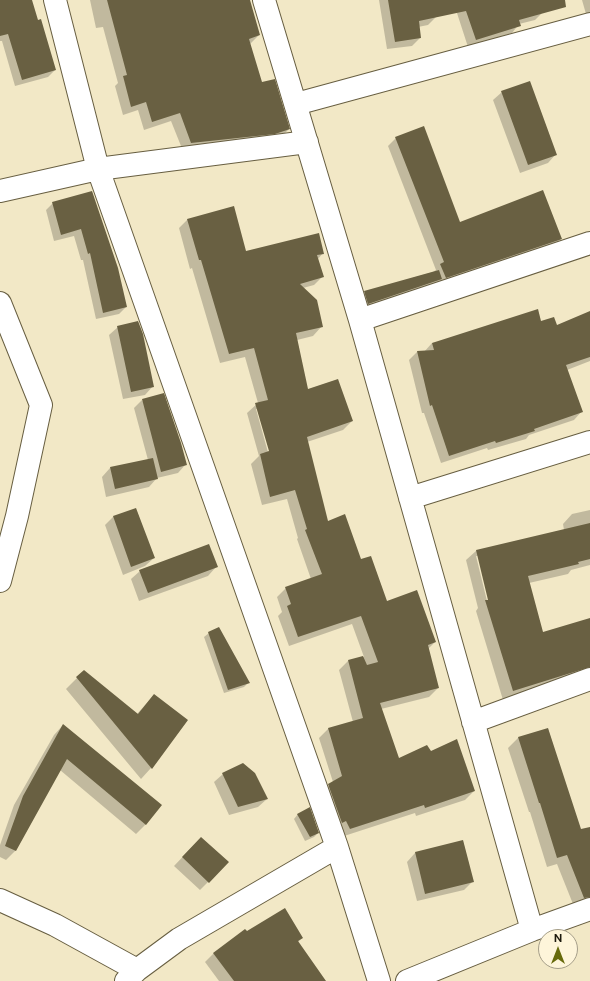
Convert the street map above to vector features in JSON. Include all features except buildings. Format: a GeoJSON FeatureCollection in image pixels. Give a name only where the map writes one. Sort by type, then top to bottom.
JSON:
{"type":"FeatureCollection","features":[{"type":"Feature","properties":{"kind":"street"},"geometry":{"type":"LineString","coordinates":[[55,0],[98,169],[337,847],[378,981]]}},
{"type":"Feature","properties":{"kind":"street"},"geometry":{"type":"LineString","coordinates":[[264,0],[360,320],[532,930]]}},
{"type":"Feature","properties":{"kind":"street"},"geometry":{"type":"LineString","coordinates":[[296,104],[590,24]]}},
{"type":"Feature","properties":{"kind":"street"},"geometry":{"type":"LineString","coordinates":[[0,191],[98,169],[307,142]]}},
{"type":"Feature","properties":{"kind":"street"},"geometry":{"type":"LineString","coordinates":[[360,320],[590,243]]}},
{"type":"Feature","properties":{"kind":"street"},"geometry":{"type":"LineString","coordinates":[[0,303],[41,405],[17,516],[0,581]]}},
{"type":"Feature","properties":{"kind":"street"},"geometry":{"type":"LineString","coordinates":[[410,498],[590,442]]}},
{"type":"Feature","properties":{"kind":"street"},"geometry":{"type":"LineString","coordinates":[[473,722],[590,679]]}},
{"type":"Feature","properties":{"kind":"street"},"geometry":{"type":"LineString","coordinates":[[0,900],[55,925],[132,975],[179,939],[337,847]]}},
{"type":"Feature","properties":{"kind":"street"},"geometry":{"type":"LineString","coordinates":[[407,981],[532,930],[590,909]]}}]}
